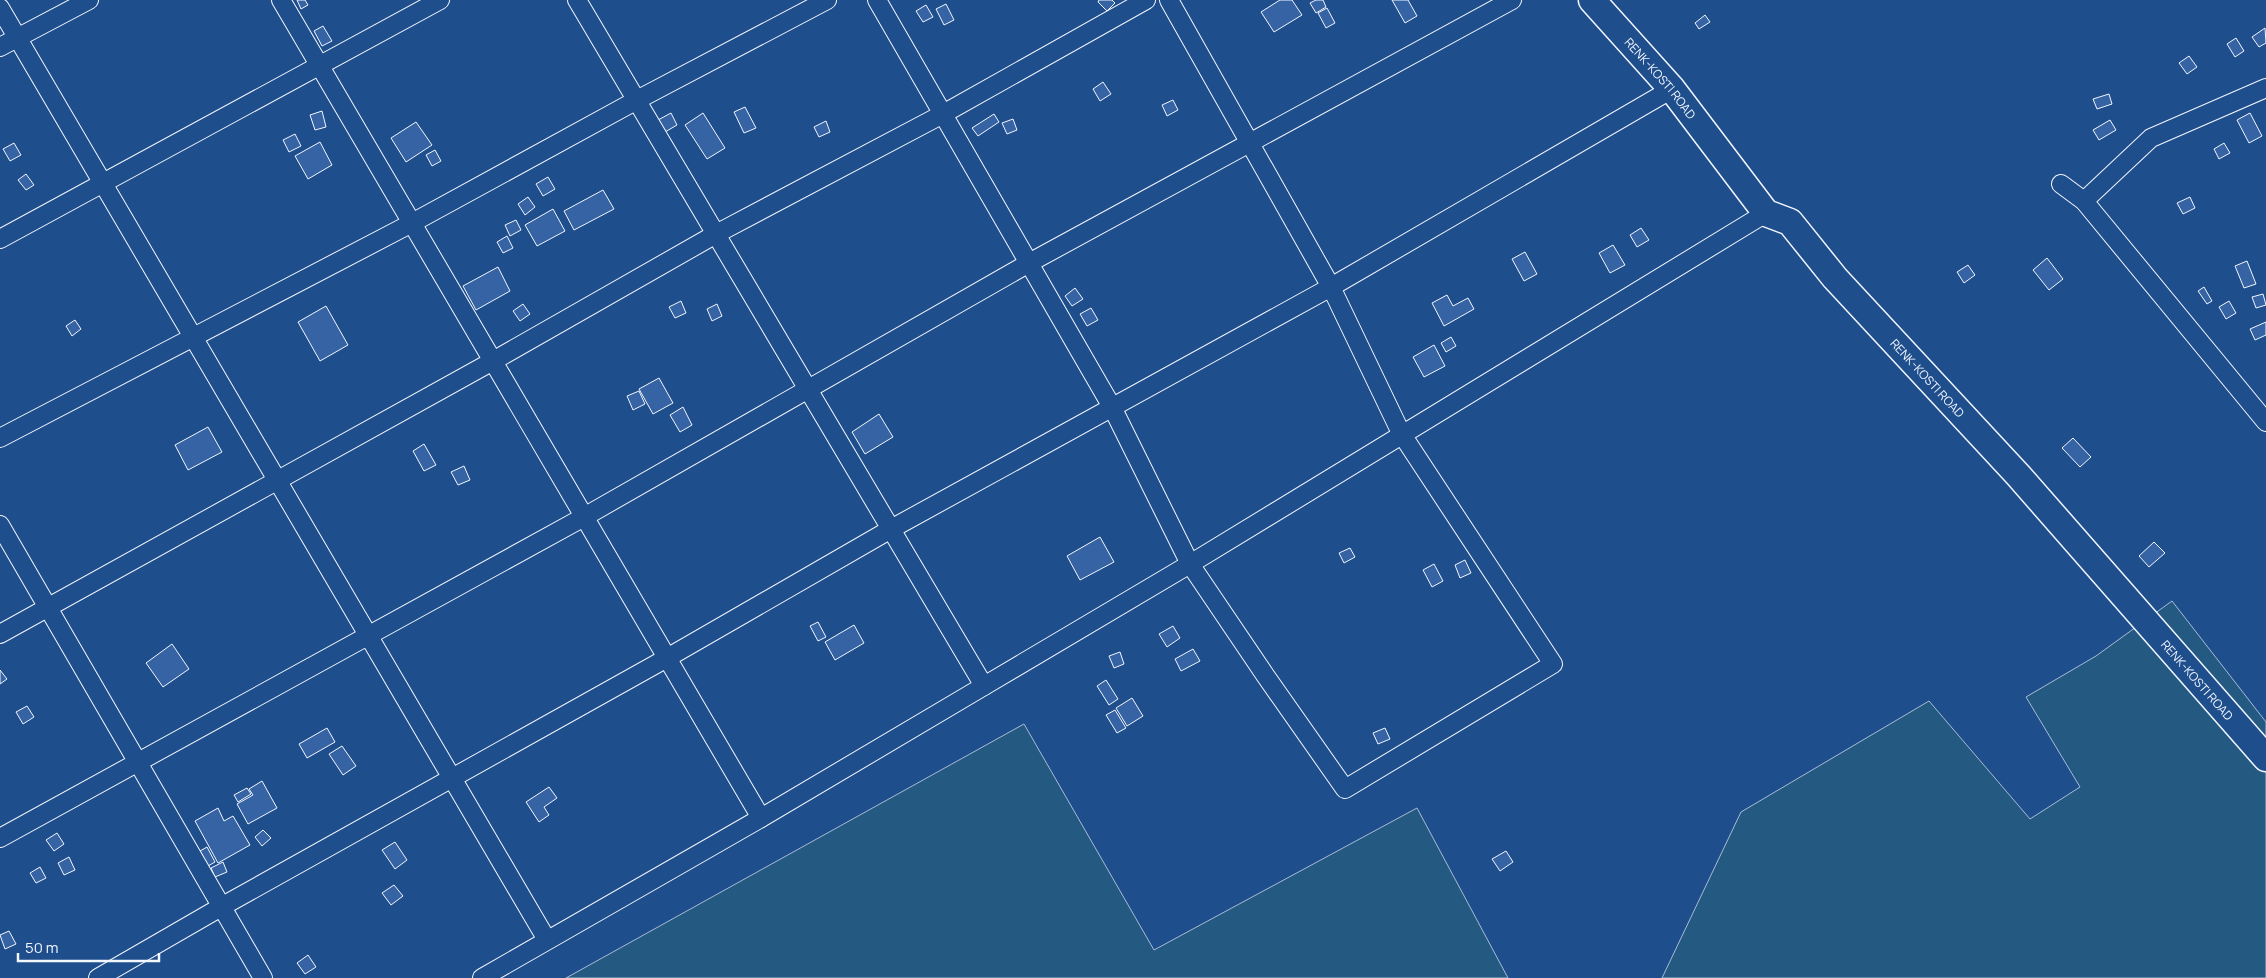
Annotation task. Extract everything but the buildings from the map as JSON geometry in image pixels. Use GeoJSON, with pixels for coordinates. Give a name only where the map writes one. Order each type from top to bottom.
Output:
{"type":"FeatureCollection","features":[{"type":"Feature","properties":{"kind":"main road","name":"RENK-KOSTI ROAD"},"geometry":{"type":"LineString","coordinates":[[1592,0],[1672,89],[1766,212],[1790,222],[1835,278],[1875,318],[2024,483],[2266,758]]}},
{"type":"Feature","properties":{"kind":"street"},"geometry":{"type":"LineString","coordinates":[[0,47],[89,0]]}},
{"type":"Feature","properties":{"kind":"street"},"geometry":{"type":"LineString","coordinates":[[281,0],[761,818]]}},
{"type":"Feature","properties":{"kind":"street"},"geometry":{"type":"LineString","coordinates":[[0,238],[103,184],[440,0]]}},
{"type":"Feature","properties":{"kind":"street"},"geometry":{"type":"LineString","coordinates":[[577,0],[984,686]]}},
{"type":"Feature","properties":{"kind":"street"},"geometry":{"type":"LineString","coordinates":[[0,438],[412,224],[636,100],[827,0]]}},
{"type":"Feature","properties":{"kind":"street"},"geometry":{"type":"LineString","coordinates":[[877,0],[1112,407],[1190,564],[1264,676],[1345,789],[1553,664],[1401,433],[1331,287],[1169,0]]}},
{"type":"Feature","properties":{"kind":"street"},"geometry":{"type":"LineString","coordinates":[[0,634],[47,606],[493,361],[716,234],[943,114],[1146,0]]}},
{"type":"Feature","properties":{"kind":"street"},"geometry":{"type":"LineString","coordinates":[[0,838],[584,517],[1029,263],[1512,0]]}},
{"type":"Feature","properties":{"kind":"street"},"geometry":{"type":"LineString","coordinates":[[0,8],[547,940]]}},
{"type":"Feature","properties":{"kind":"street"},"geometry":{"type":"LineString","coordinates":[[2084,201],[2151,138],[2266,88]]}},
{"type":"Feature","properties":{"kind":"street"},"geometry":{"type":"LineString","coordinates":[[98,978],[451,777],[667,658],[891,529],[1331,287],[1672,89]]}},
{"type":"Feature","properties":{"kind":"street"},"geometry":{"type":"LineString","coordinates":[[2061,184],[2084,201],[2266,422]]}},
{"type":"Feature","properties":{"kind":"street"},"geometry":{"type":"LineString","coordinates":[[482,978],[761,818],[1190,564],[1401,433],[1766,212]]}},
{"type":"Feature","properties":{"kind":"street"},"geometry":{"type":"LineString","coordinates":[[0,525],[262,978]]}},
{"type":"Feature","properties":{"kind":"shaded area"},"geometry":{"type":"Polygon","coordinates":[[[2172,601],[2266,722],[2266,978],[1662,978],[1741,812],[1929,701],[2030,819],[2080,787],[2026,697],[2096,656],[2172,601]]]}},
{"type":"Feature","properties":{"kind":"shaded area"},"geometry":{"type":"Polygon","coordinates":[[[1024,724],[1154,950],[1417,808],[1508,978],[566,978],[1024,724]]]}}]}
